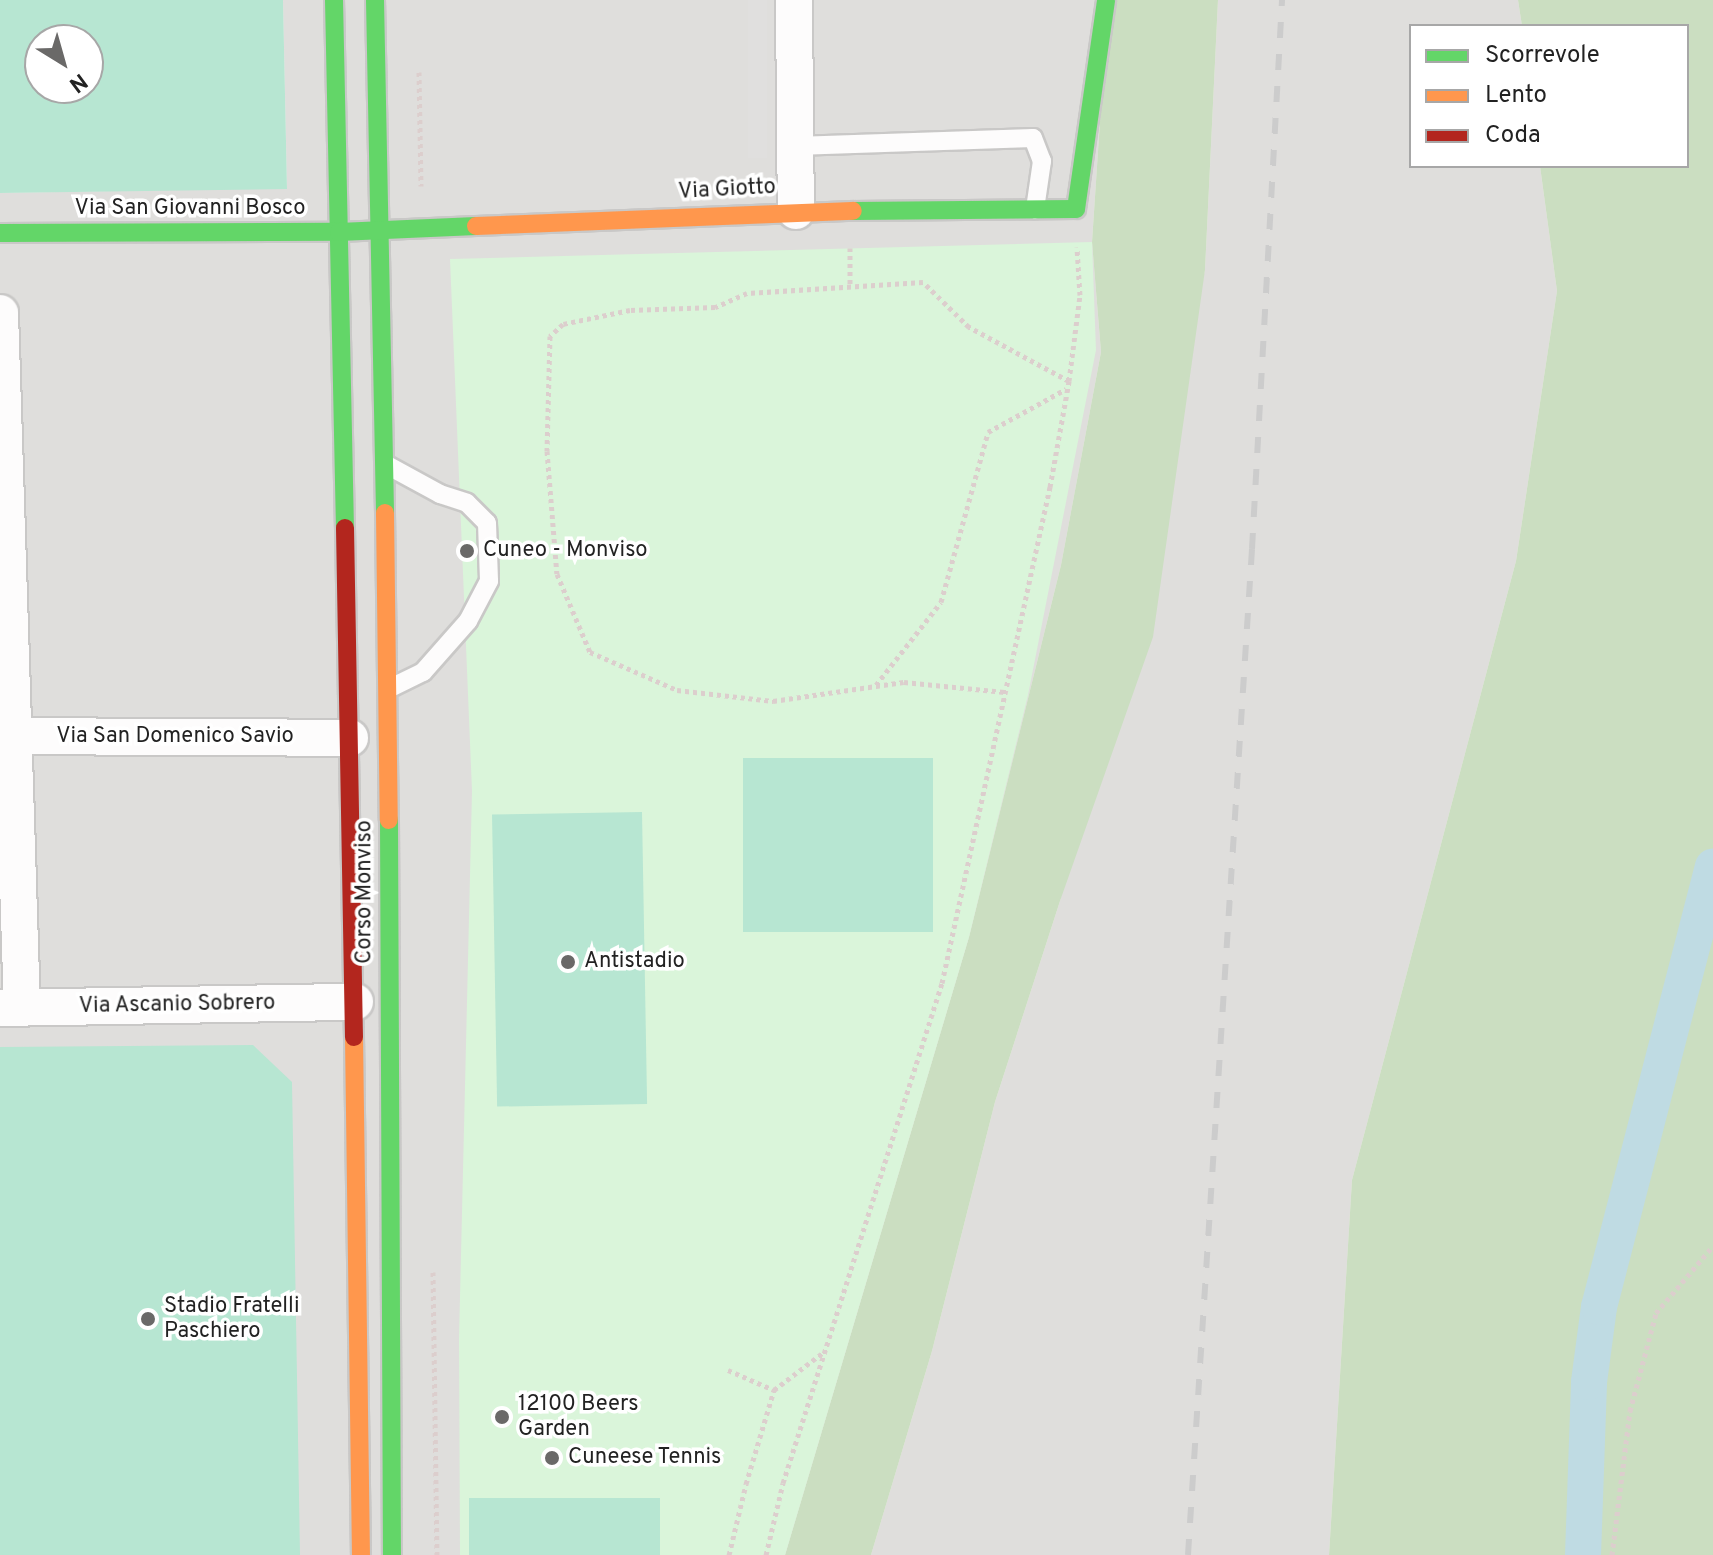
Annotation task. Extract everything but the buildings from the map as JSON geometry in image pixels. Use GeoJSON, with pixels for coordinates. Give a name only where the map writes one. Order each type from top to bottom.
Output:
{"type":"FeatureCollection","features":[{"type":"Feature","properties":{"kind":"main road","name":"Corso Monviso"},"geometry":{"type":"LineString","coordinates":[[334,0],[355,1002],[361,1555]]}},
{"type":"Feature","properties":{"kind":"main road","name":"Corso Monviso"},"geometry":{"type":"LineString","coordinates":[[375,0],[388,689],[392,1555]]}},
{"type":"Feature","properties":{"kind":"main road"},"geometry":{"type":"LineString","coordinates":[[1076,209],[1106,0]]}},
{"type":"Feature","properties":{"kind":"main road","name":"Via Giotto"},"geometry":{"type":"LineString","coordinates":[[381,230],[796,211],[1076,209]]}},
{"type":"Feature","properties":{"kind":"main road","name":"Via San Giovanni Bosco"},"geometry":{"type":"LineString","coordinates":[[0,233],[381,230]]}},
{"type":"Feature","properties":{"kind":"street"},"geometry":{"type":"LineString","coordinates":[[794,0],[796,211]]}},
{"type":"Feature","properties":{"kind":"street"},"geometry":{"type":"LineString","coordinates":[[0,313],[11,1008]]}},
{"type":"Feature","properties":{"kind":"street","name":"Via San Domenico Savio"},"geometry":{"type":"LineString","coordinates":[[6,736],[350,738]]}},
{"type":"Feature","properties":{"kind":"street","name":"Via Ascanio Sobrero"},"geometry":{"type":"LineString","coordinates":[[11,1008],[355,1002]]}},
{"type":"Feature","properties":{"kind":"lane"},"geometry":{"type":"LineString","coordinates":[[795,146],[1033,138],[1042,161],[1035,209]]}},
{"type":"Feature","properties":{"kind":"lane"},"geometry":{"type":"LineString","coordinates":[[382,462],[440,494],[467,503],[487,523],[489,581],[468,621],[423,672],[388,689]]}},
{"type":"Feature","properties":{"kind":"path"},"geometry":{"type":"LineString","coordinates":[[766,1555],[783,1483],[897,1114],[942,983],[1050,487],[1069,381],[1080,295],[1076,209]]}},
{"type":"Feature","properties":{"kind":"path"},"geometry":{"type":"LineString","coordinates":[[1005,692],[904,682],[773,701],[677,690],[590,652],[557,574],[547,451],[550,336],[563,324],[630,310],[715,307],[747,293],[923,282],[969,327],[1069,381]]}},
{"type":"Feature","properties":{"kind":"path"},"geometry":{"type":"LineString","coordinates":[[875,686],[941,602],[988,432],[1066,389]]}},
{"type":"Feature","properties":{"kind":"path"},"geometry":{"type":"LineString","coordinates":[[1612,1555],[1630,1411],[1656,1313],[1713,1246]]}},
{"type":"Feature","properties":{"kind":"path"},"geometry":{"type":"LineString","coordinates":[[729,1555],[774,1390],[826,1350]]}},
{"type":"Feature","properties":{"kind":"path"},"geometry":{"type":"LineString","coordinates":[[728,1370],[774,1390]]}},
{"type":"Feature","properties":{"kind":"shaded area"},"geometry":{"type":"Polygon","coordinates":[[[283,0],[1108,0],[1092,242],[1101,352],[1061,565],[969,937],[785,1555],[0,1555],[0,193],[287,188],[283,0]]]}},
{"type":"Feature","properties":{"kind":"shaded area"},"geometry":{"type":"Polygon","coordinates":[[[748,0],[767,0],[767,158],[748,158],[748,0]]]}},
{"type":"Feature","properties":{"kind":"shaded area"},"geometry":{"type":"Polygon","coordinates":[[[1218,0],[1518,0],[1522,24],[1409,24],[1409,168],[1540,168],[1557,291],[1516,561],[1352,1180],[1329,1555],[871,1555],[932,1351],[995,1102],[1060,901],[1205,270],[1218,0]]]}},
{"type":"Feature","properties":{"kind":"green space"},"geometry":{"type":"Polygon","coordinates":[[[0,0],[283,0],[287,189],[0,193],[0,0]]]}},
{"type":"Feature","properties":{"kind":"green space"},"geometry":{"type":"Polygon","coordinates":[[[1108,0],[1218,0],[1205,270],[1153,637],[1060,901],[995,1102],[932,1351],[871,1555],[785,1555],[969,937],[1061,565],[1101,352],[1092,242],[1108,0]]]}},
{"type":"Feature","properties":{"kind":"green space"},"geometry":{"type":"Polygon","coordinates":[[[1518,0],[1713,0],[1713,1555],[1329,1555],[1352,1180],[1516,561],[1557,291],[1540,168],[1689,168],[1689,24],[1522,24],[1518,0]]]}},
{"type":"Feature","properties":{"kind":"green space"},"geometry":{"type":"Polygon","coordinates":[[[1092,242],[1096,350],[1028,695],[969,937],[785,1555],[460,1555],[459,1339],[472,791],[450,259],[1092,242]]]}},
{"type":"Feature","properties":{"kind":"green space"},"geometry":{"type":"Polygon","coordinates":[[[743,758],[933,758],[933,932],[743,932],[743,758]]]}},
{"type":"Feature","properties":{"kind":"green space","name":"Antistadio"},"geometry":{"type":"Polygon","coordinates":[[[642,812],[647,1104],[497,1107],[492,815],[642,812]]]}},
{"type":"Feature","properties":{"kind":"green space","name":"Stadio Fratelli Paschiero"},"geometry":{"type":"Polygon","coordinates":[[[253,1045],[292,1082],[300,1555],[0,1555],[0,1047],[253,1045]]]}},
{"type":"Feature","properties":{"kind":"green space"},"geometry":{"type":"Polygon","coordinates":[[[469,1498],[660,1498],[660,1555],[469,1555],[469,1498]]]}},
{"type":"Feature","properties":{"kind":"waterway"},"geometry":{"type":"LineString","coordinates":[[1583,1555],[1589,1382],[1599,1307],[1713,866]]}},
{"type":"Feature","properties":{"kind":"railway"},"geometry":{"type":"LineString","coordinates":[[1188,1555],[1252,549],[1282,0]]}},
{"type":"Feature","properties":{"kind":"traffic: fast"},"geometry":{"type":"LineString","coordinates":[[334,0],[345,528]]}},
{"type":"Feature","properties":{"kind":"traffic: fast"},"geometry":{"type":"LineString","coordinates":[[375,0],[385,513]]}},
{"type":"Feature","properties":{"kind":"traffic: fast"},"geometry":{"type":"LineString","coordinates":[[853,211],[1076,209],[1106,0]]}},
{"type":"Feature","properties":{"kind":"traffic: fast"},"geometry":{"type":"LineString","coordinates":[[0,233],[339,232],[476,226]]}},
{"type":"Feature","properties":{"kind":"traffic: fast"},"geometry":{"type":"LineString","coordinates":[[389,820],[392,1555]]}},
{"type":"Feature","properties":{"kind":"traffic: slow"},"geometry":{"type":"LineString","coordinates":[[476,226],[853,211]]}},
{"type":"Feature","properties":{"kind":"traffic: slow"},"geometry":{"type":"LineString","coordinates":[[385,513],[389,820]]}},
{"type":"Feature","properties":{"kind":"traffic: slow"},"geometry":{"type":"LineString","coordinates":[[354,1037],[361,1555]]}},
{"type":"Feature","properties":{"kind":"traffic: jam"},"geometry":{"type":"LineString","coordinates":[[345,528],[354,1037]]}},
{"type":"Feature","properties":{"kind":"place","name":"Cuneo - Monviso"},"geometry":{"type":"Point","coordinates":[467,551]}},
{"type":"Feature","properties":{"kind":"place","name":"Antistadio"},"geometry":{"type":"Point","coordinates":[568,962]}},
{"type":"Feature","properties":{"kind":"place","name":"Stadio Fratelli Paschiero"},"geometry":{"type":"Point","coordinates":[148,1319]}},
{"type":"Feature","properties":{"kind":"place","name":"12100 Beers Garden"},"geometry":{"type":"Point","coordinates":[502,1417]}},
{"type":"Feature","properties":{"kind":"place","name":"Cuneese Tennis"},"geometry":{"type":"Point","coordinates":[552,1458]}}]}
